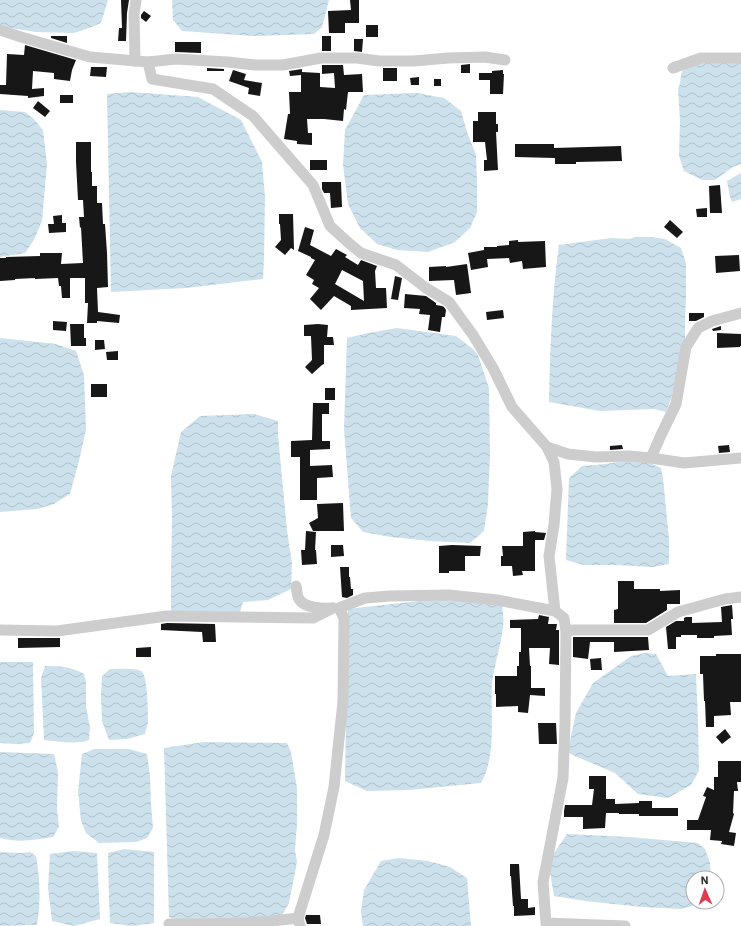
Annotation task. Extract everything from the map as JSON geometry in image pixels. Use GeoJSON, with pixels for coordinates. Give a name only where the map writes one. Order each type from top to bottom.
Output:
{"type":"FeatureCollection","features":[{"type":"Feature","properties":{"kind":"street"},"geometry":{"type":"LineString","coordinates":[[135,61],[134,14],[136,0]]}},
{"type":"Feature","properties":{"kind":"street"},"geometry":{"type":"LineString","coordinates":[[0,30],[90,57],[148,62],[176,59],[254,65],[283,65],[321,58],[414,61],[485,57],[505,60]]}},
{"type":"Feature","properties":{"kind":"street"},"geometry":{"type":"LineString","coordinates":[[673,68],[700,58],[741,58]]}},
{"type":"Feature","properties":{"kind":"street"},"geometry":{"type":"LineString","coordinates":[[148,62],[152,79],[213,88],[253,116],[313,185],[330,226],[351,246],[361,253],[396,265],[426,288],[449,302],[473,335],[493,368],[512,407],[547,446],[554,462],[557,489],[549,556],[555,611]]}},
{"type":"Feature","properties":{"kind":"street"},"geometry":{"type":"LineString","coordinates":[[651,458],[676,404],[686,347],[698,328],[712,321],[741,313]]}},
{"type":"Feature","properties":{"kind":"street"},"geometry":{"type":"LineString","coordinates":[[547,446],[568,454],[596,457],[629,456],[684,463],[741,458]]}},
{"type":"Feature","properties":{"kind":"street"},"geometry":{"type":"LineString","coordinates":[[296,586],[299,599],[307,606],[324,609],[336,608]]}},
{"type":"Feature","properties":{"kind":"street"},"geometry":{"type":"LineString","coordinates":[[0,630],[57,631],[167,616],[313,618],[365,598],[390,596],[449,595],[497,600],[555,611],[564,618],[566,631],[565,724],[563,778],[543,882],[546,923],[625,926]]}},
{"type":"Feature","properties":{"kind":"street"},"geometry":{"type":"LineString","coordinates":[[566,631],[617,629],[648,630],[678,612],[725,599],[741,597]]}},
{"type":"Feature","properties":{"kind":"street"},"geometry":{"type":"LineString","coordinates":[[169,926],[169,924],[274,921],[299,922],[324,836],[334,787],[343,701],[344,618],[336,608]]}},
{"type":"Feature","properties":{"kind":"water"},"geometry":{"type":"Polygon","coordinates":[[[0,0],[108,0],[101,23],[74,33],[36,32],[4,27],[0,25],[0,0]]]}},
{"type":"Feature","properties":{"kind":"water"},"geometry":{"type":"Polygon","coordinates":[[[172,0],[329,0],[322,27],[314,34],[253,36],[182,31],[173,20],[172,0]]]}},
{"type":"Feature","properties":{"kind":"water"},"geometry":{"type":"Polygon","coordinates":[[[741,59],[741,164],[733,167],[715,180],[702,180],[684,171],[679,156],[680,121],[678,88],[682,73],[685,68],[696,64],[741,59]]]}},
{"type":"Feature","properties":{"kind":"water"},"geometry":{"type":"Polygon","coordinates":[[[130,92],[198,97],[241,120],[262,162],[265,197],[263,279],[186,288],[111,292],[107,94],[130,92]]]}},
{"type":"Feature","properties":{"kind":"water"},"geometry":{"type":"Polygon","coordinates":[[[417,93],[444,98],[461,111],[476,155],[477,212],[470,228],[455,242],[428,252],[397,250],[377,244],[360,228],[348,204],[343,165],[345,130],[364,95],[417,93]]]}},
{"type":"Feature","properties":{"kind":"water"},"geometry":{"type":"Polygon","coordinates":[[[0,110],[25,112],[34,119],[43,130],[47,164],[42,221],[34,240],[25,253],[0,257],[0,110]]]}},
{"type":"Feature","properties":{"kind":"water"},"geometry":{"type":"Polygon","coordinates":[[[741,173],[741,199],[732,202],[727,181],[741,173]]]}},
{"type":"Feature","properties":{"kind":"water"},"geometry":{"type":"Polygon","coordinates":[[[636,237],[665,239],[681,248],[686,263],[685,340],[671,399],[666,412],[654,409],[600,411],[549,402],[552,323],[559,245],[611,238],[629,239],[636,237]]]}},
{"type":"Feature","properties":{"kind":"water"},"geometry":{"type":"Polygon","coordinates":[[[397,328],[456,336],[473,349],[478,355],[489,388],[490,454],[488,504],[484,531],[470,543],[391,537],[363,532],[351,518],[344,429],[347,338],[397,328]]]}},
{"type":"Feature","properties":{"kind":"water"},"geometry":{"type":"Polygon","coordinates":[[[0,338],[56,344],[76,351],[84,375],[86,430],[70,494],[54,504],[37,509],[0,512],[0,338]]]}},
{"type":"Feature","properties":{"kind":"water"},"geometry":{"type":"Polygon","coordinates":[[[254,414],[278,421],[287,530],[292,563],[291,589],[268,600],[243,602],[240,612],[171,613],[171,476],[181,432],[200,416],[254,414]]]}},
{"type":"Feature","properties":{"kind":"water"},"geometry":{"type":"Polygon","coordinates":[[[623,461],[645,461],[661,468],[669,539],[669,564],[653,567],[584,565],[566,560],[569,478],[582,466],[623,461]]]}},
{"type":"Feature","properties":{"kind":"water"},"geometry":{"type":"Polygon","coordinates":[[[436,599],[502,605],[503,624],[492,684],[492,735],[486,772],[481,783],[409,790],[367,791],[345,781],[348,609],[436,599]]]}},
{"type":"Feature","properties":{"kind":"water"},"geometry":{"type":"Polygon","coordinates":[[[645,653],[656,654],[668,676],[696,674],[699,771],[691,785],[668,798],[638,794],[615,773],[569,753],[569,745],[576,713],[593,683],[631,656],[645,653]]]}},
{"type":"Feature","properties":{"kind":"water"},"geometry":{"type":"Polygon","coordinates":[[[0,662],[33,662],[34,733],[30,743],[0,743],[0,662]]]}},
{"type":"Feature","properties":{"kind":"water"},"geometry":{"type":"Polygon","coordinates":[[[45,666],[60,666],[79,671],[84,674],[86,682],[86,706],[90,728],[89,740],[61,742],[44,740],[41,678],[45,666]]]}},
{"type":"Feature","properties":{"kind":"water"},"geometry":{"type":"Polygon","coordinates":[[[110,669],[135,669],[141,671],[143,674],[146,686],[148,711],[148,722],[145,734],[127,739],[109,740],[102,721],[101,695],[102,676],[110,669]]]}},
{"type":"Feature","properties":{"kind":"water"},"geometry":{"type":"Polygon","coordinates":[[[204,742],[287,743],[291,752],[297,788],[295,850],[297,862],[289,903],[280,919],[179,920],[169,917],[164,748],[204,742]]]}},
{"type":"Feature","properties":{"kind":"water"},"geometry":{"type":"Polygon","coordinates":[[[94,749],[129,749],[147,754],[150,776],[153,828],[147,838],[136,842],[99,843],[86,833],[81,821],[78,791],[82,754],[94,749]]]}},
{"type":"Feature","properties":{"kind":"water"},"geometry":{"type":"Polygon","coordinates":[[[0,752],[54,754],[58,772],[57,809],[59,827],[53,837],[20,841],[0,838],[0,752]]]}},
{"type":"Feature","properties":{"kind":"water"},"geometry":{"type":"Polygon","coordinates":[[[567,834],[629,837],[698,843],[705,849],[710,863],[710,870],[685,870],[685,908],[642,907],[554,896],[550,872],[550,859],[567,834]]]}},
{"type":"Feature","properties":{"kind":"water"},"geometry":{"type":"Polygon","coordinates":[[[124,849],[154,852],[154,923],[132,926],[110,923],[108,853],[124,849]]]}},
{"type":"Feature","properties":{"kind":"water"},"geometry":{"type":"Polygon","coordinates":[[[73,851],[97,853],[100,919],[74,926],[52,921],[48,888],[50,854],[73,851]]]}},
{"type":"Feature","properties":{"kind":"water"},"geometry":{"type":"Polygon","coordinates":[[[0,852],[30,852],[36,856],[40,890],[37,925],[0,926],[0,852]]]}},
{"type":"Feature","properties":{"kind":"water"},"geometry":{"type":"Polygon","coordinates":[[[399,858],[428,861],[450,867],[467,878],[471,926],[363,926],[361,911],[364,890],[381,861],[399,858]]]}},
{"type":"Feature","properties":{"kind":"building"},"geometry":{"type":"Polygon","coordinates":[[[121,0],[129,0],[126,41],[118,41],[119,28],[122,28],[121,0]]]}},
{"type":"Feature","properties":{"kind":"building"},"geometry":{"type":"Polygon","coordinates":[[[350,0],[359,0],[359,23],[345,23],[345,33],[329,33],[328,11],[351,10],[350,0]]]}},
{"type":"Feature","properties":{"kind":"building"},"geometry":{"type":"Polygon","coordinates":[[[144,11],[151,16],[146,22],[141,18],[144,11]]]}},
{"type":"Feature","properties":{"kind":"building"},"geometry":{"type":"Polygon","coordinates":[[[366,25],[378,25],[378,37],[366,37],[366,25]]]}},
{"type":"Feature","properties":{"kind":"building"},"geometry":{"type":"Polygon","coordinates":[[[51,36],[67,36],[67,43],[51,38],[51,36]]]}},
{"type":"Feature","properties":{"kind":"building"},"geometry":{"type":"Polygon","coordinates":[[[322,36],[331,36],[331,51],[322,51],[322,36]]]}},
{"type":"Feature","properties":{"kind":"building"},"geometry":{"type":"Polygon","coordinates":[[[354,39],[363,39],[362,52],[354,51],[354,39]]]}},
{"type":"Feature","properties":{"kind":"building"},"geometry":{"type":"Polygon","coordinates":[[[175,42],[201,42],[201,53],[175,52],[175,42]]]}},
{"type":"Feature","properties":{"kind":"building"},"geometry":{"type":"Polygon","coordinates":[[[25,45],[76,60],[70,81],[54,79],[54,73],[33,71],[32,89],[44,88],[44,96],[28,98],[28,96],[0,94],[0,85],[6,85],[7,54],[24,55],[25,45]]]}},
{"type":"Feature","properties":{"kind":"building"},"geometry":{"type":"Polygon","coordinates":[[[470,64],[470,73],[461,73],[461,65],[470,64]]]}},
{"type":"Feature","properties":{"kind":"building"},"geometry":{"type":"Polygon","coordinates":[[[322,65],[343,65],[344,75],[362,74],[363,92],[348,92],[343,121],[307,119],[308,133],[312,133],[312,145],[297,144],[297,141],[284,139],[288,114],[290,114],[289,92],[301,92],[301,75],[290,76],[289,71],[302,69],[302,72],[320,73],[320,87],[335,88],[334,73],[322,74],[322,65]]]}},
{"type":"Feature","properties":{"kind":"building"},"geometry":{"type":"Polygon","coordinates":[[[91,67],[107,67],[106,77],[90,76],[91,67]]]}},
{"type":"Feature","properties":{"kind":"building"},"geometry":{"type":"Polygon","coordinates":[[[207,68],[224,69],[224,71],[207,71],[207,68]]]}},
{"type":"Feature","properties":{"kind":"building"},"geometry":{"type":"Polygon","coordinates":[[[383,68],[397,68],[397,81],[383,81],[383,68]]]}},
{"type":"Feature","properties":{"kind":"building"},"geometry":{"type":"Polygon","coordinates":[[[233,70],[246,74],[244,80],[262,83],[260,96],[248,94],[249,88],[229,81],[233,70]]]}},
{"type":"Feature","properties":{"kind":"building"},"geometry":{"type":"Polygon","coordinates":[[[503,70],[503,94],[490,94],[490,80],[479,80],[479,73],[492,73],[492,71],[503,70]]]}},
{"type":"Feature","properties":{"kind":"building"},"geometry":{"type":"Polygon","coordinates":[[[419,77],[419,85],[411,85],[410,78],[419,77]]]}},
{"type":"Feature","properties":{"kind":"building"},"geometry":{"type":"Polygon","coordinates":[[[434,79],[441,79],[441,86],[434,86],[434,79]]]}},
{"type":"Feature","properties":{"kind":"building"},"geometry":{"type":"Polygon","coordinates":[[[60,95],[73,95],[73,103],[60,103],[60,95]]]}},
{"type":"Feature","properties":{"kind":"building"},"geometry":{"type":"Polygon","coordinates":[[[38,101],[50,111],[45,117],[33,108],[38,101]]]}},
{"type":"Feature","properties":{"kind":"building"},"geometry":{"type":"Polygon","coordinates":[[[478,112],[496,112],[496,124],[498,124],[498,132],[496,132],[498,170],[484,171],[484,160],[487,160],[485,142],[473,142],[473,121],[478,121],[478,112]]]}},
{"type":"Feature","properties":{"kind":"building"},"geometry":{"type":"Polygon","coordinates":[[[76,142],[91,142],[92,186],[97,186],[97,203],[102,203],[103,224],[105,224],[108,287],[97,288],[98,312],[120,315],[119,323],[97,321],[97,323],[87,323],[88,303],[85,303],[85,278],[70,278],[70,298],[62,298],[61,286],[59,286],[58,278],[15,279],[0,281],[0,258],[40,256],[40,253],[62,253],[61,264],[83,263],[79,217],[84,217],[83,200],[78,200],[76,142]]]}},
{"type":"Feature","properties":{"kind":"building"},"geometry":{"type":"Polygon","coordinates":[[[515,144],[554,144],[554,148],[621,146],[622,161],[555,164],[555,158],[515,157],[515,144]]]}},
{"type":"Feature","properties":{"kind":"building"},"geometry":{"type":"Polygon","coordinates":[[[310,160],[327,160],[327,170],[310,170],[310,160]]]}},
{"type":"Feature","properties":{"kind":"building"},"geometry":{"type":"Polygon","coordinates":[[[322,182],[341,182],[342,207],[331,208],[330,193],[324,193],[322,189],[322,182]]]}},
{"type":"Feature","properties":{"kind":"building"},"geometry":{"type":"Polygon","coordinates":[[[720,185],[722,213],[710,213],[709,186],[720,185]]]}},
{"type":"Feature","properties":{"kind":"building"},"geometry":{"type":"Polygon","coordinates":[[[707,208],[707,217],[697,217],[696,209],[707,208]]]}},
{"type":"Feature","properties":{"kind":"building"},"geometry":{"type":"Polygon","coordinates":[[[279,214],[293,214],[294,250],[291,248],[285,255],[275,247],[281,240],[279,214]]]}},
{"type":"Feature","properties":{"kind":"building"},"geometry":{"type":"Polygon","coordinates":[[[62,215],[62,223],[66,223],[66,232],[49,233],[48,224],[54,224],[53,216],[62,215]]]}},
{"type":"Feature","properties":{"kind":"building"},"geometry":{"type":"Polygon","coordinates":[[[670,220],[683,232],[677,238],[664,227],[670,220]]]}},
{"type":"Feature","properties":{"kind":"building"},"geometry":{"type":"Polygon","coordinates":[[[305,227],[314,230],[310,245],[331,256],[336,249],[347,255],[345,257],[358,265],[361,260],[377,266],[375,271],[376,288],[386,288],[387,308],[351,310],[351,306],[334,296],[321,310],[310,299],[319,288],[312,284],[314,280],[306,275],[315,260],[298,251],[305,227]],[[342,270],[335,284],[364,301],[363,281],[342,270]]]}},
{"type":"Feature","properties":{"kind":"building"},"geometry":{"type":"Polygon","coordinates":[[[518,240],[518,242],[545,241],[546,267],[523,269],[522,261],[510,263],[509,258],[487,259],[488,267],[471,270],[468,253],[484,250],[484,247],[509,245],[509,241],[518,240]]]}},
{"type":"Feature","properties":{"kind":"building"},"geometry":{"type":"Polygon","coordinates":[[[739,255],[740,271],[716,273],[715,256],[739,255]]]}},
{"type":"Feature","properties":{"kind":"building"},"geometry":{"type":"Polygon","coordinates":[[[467,264],[471,293],[456,295],[454,280],[429,281],[429,267],[446,267],[467,264]]]}},
{"type":"Feature","properties":{"kind":"building"},"geometry":{"type":"Polygon","coordinates":[[[395,276],[402,278],[398,300],[391,299],[395,276]]]}},
{"type":"Feature","properties":{"kind":"building"},"geometry":{"type":"Polygon","coordinates":[[[405,294],[426,296],[436,303],[436,305],[444,307],[446,310],[445,317],[442,317],[440,332],[428,330],[430,315],[419,314],[420,309],[404,308],[405,294]]]}},
{"type":"Feature","properties":{"kind":"building"},"geometry":{"type":"Polygon","coordinates":[[[503,310],[504,318],[487,320],[486,312],[503,310]]]}},
{"type":"Feature","properties":{"kind":"building"},"geometry":{"type":"Polygon","coordinates":[[[689,313],[704,313],[704,317],[696,321],[689,321],[689,313]]]}},
{"type":"Feature","properties":{"kind":"building"},"geometry":{"type":"Polygon","coordinates":[[[53,321],[67,322],[66,331],[53,330],[53,321]]]}},
{"type":"Feature","properties":{"kind":"building"},"geometry":{"type":"Polygon","coordinates":[[[70,324],[84,324],[84,338],[86,338],[86,346],[71,346],[70,324]]]}},
{"type":"Feature","properties":{"kind":"building"},"geometry":{"type":"Polygon","coordinates":[[[304,325],[328,325],[327,337],[333,337],[334,345],[324,345],[324,364],[312,374],[305,367],[312,360],[311,336],[304,336],[304,325]]]}},
{"type":"Feature","properties":{"kind":"building"},"geometry":{"type":"Polygon","coordinates":[[[721,326],[721,330],[713,331],[712,329],[721,326]]]}},
{"type":"Feature","properties":{"kind":"building"},"geometry":{"type":"Polygon","coordinates":[[[717,333],[741,334],[741,346],[717,348],[717,333]]]}},
{"type":"Feature","properties":{"kind":"building"},"geometry":{"type":"Polygon","coordinates":[[[95,340],[104,340],[105,349],[95,350],[95,340]]]}},
{"type":"Feature","properties":{"kind":"building"},"geometry":{"type":"Polygon","coordinates":[[[118,351],[118,360],[107,360],[106,352],[118,351]]]}},
{"type":"Feature","properties":{"kind":"building"},"geometry":{"type":"Polygon","coordinates":[[[91,384],[107,384],[107,397],[91,397],[91,384]]]}},
{"type":"Feature","properties":{"kind":"building"},"geometry":{"type":"Polygon","coordinates":[[[325,388],[335,388],[335,400],[325,400],[325,388]]]}},
{"type":"Feature","properties":{"kind":"building"},"geometry":{"type":"Polygon","coordinates":[[[313,403],[329,403],[329,414],[322,414],[322,441],[330,441],[330,449],[310,450],[310,466],[332,465],[333,477],[317,478],[317,500],[300,500],[300,457],[291,457],[291,441],[312,440],[313,403]]]}},
{"type":"Feature","properties":{"kind":"building"},"geometry":{"type":"Polygon","coordinates":[[[622,445],[623,449],[610,450],[610,446],[622,445]]]}},
{"type":"Feature","properties":{"kind":"building"},"geometry":{"type":"Polygon","coordinates":[[[729,445],[730,452],[719,453],[718,446],[729,445]]]}},
{"type":"Feature","properties":{"kind":"building"},"geometry":{"type":"Polygon","coordinates":[[[343,503],[344,531],[313,531],[309,523],[318,518],[317,504],[343,503]]]}},
{"type":"Feature","properties":{"kind":"building"},"geometry":{"type":"Polygon","coordinates":[[[306,531],[316,532],[315,550],[317,564],[302,565],[301,550],[305,550],[306,531]]]}},
{"type":"Feature","properties":{"kind":"building"},"geometry":{"type":"Polygon","coordinates":[[[535,531],[546,533],[544,540],[535,540],[535,571],[522,571],[523,575],[513,576],[512,566],[501,566],[501,556],[503,556],[502,546],[523,546],[523,532],[535,531]]]}},
{"type":"Feature","properties":{"kind":"building"},"geometry":{"type":"Polygon","coordinates":[[[331,545],[343,545],[344,556],[331,557],[331,545]]]}},
{"type":"Feature","properties":{"kind":"building"},"geometry":{"type":"Polygon","coordinates":[[[439,546],[481,546],[480,556],[465,556],[465,571],[449,571],[449,573],[439,573],[439,546]]]}},
{"type":"Feature","properties":{"kind":"building"},"geometry":{"type":"Polygon","coordinates":[[[340,567],[349,567],[349,577],[351,589],[353,589],[353,595],[347,598],[342,597],[340,567]]]}},
{"type":"Feature","properties":{"kind":"building"},"geometry":{"type":"Polygon","coordinates":[[[618,581],[634,581],[634,589],[660,589],[660,591],[680,590],[680,604],[667,604],[667,610],[646,623],[614,623],[614,610],[618,609],[618,581]]]}},
{"type":"Feature","properties":{"kind":"building"},"geometry":{"type":"Polygon","coordinates":[[[732,605],[732,635],[714,636],[714,638],[697,638],[697,635],[681,635],[681,637],[676,637],[676,649],[668,649],[666,627],[676,621],[684,621],[684,618],[686,617],[692,617],[692,623],[722,622],[721,607],[732,605]]]}},
{"type":"Feature","properties":{"kind":"building"},"geometry":{"type":"Polygon","coordinates":[[[539,615],[549,617],[548,624],[557,624],[556,630],[559,630],[559,665],[549,664],[550,648],[529,648],[531,688],[545,688],[545,696],[530,695],[528,713],[518,712],[518,706],[496,707],[495,676],[517,676],[517,666],[519,666],[519,652],[521,652],[521,628],[510,628],[510,620],[538,619],[539,615]]]}},
{"type":"Feature","properties":{"kind":"building"},"geometry":{"type":"Polygon","coordinates":[[[161,624],[215,624],[216,642],[203,642],[202,632],[161,630],[161,624]]]}},
{"type":"Feature","properties":{"kind":"building"},"geometry":{"type":"Polygon","coordinates":[[[573,637],[648,637],[649,650],[614,652],[614,642],[590,642],[588,659],[573,657],[573,637]]]}},
{"type":"Feature","properties":{"kind":"building"},"geometry":{"type":"Polygon","coordinates":[[[18,638],[60,638],[60,647],[18,648],[18,638]]]}},
{"type":"Feature","properties":{"kind":"building"},"geometry":{"type":"Polygon","coordinates":[[[151,647],[151,657],[136,657],[136,648],[151,647]]]}},
{"type":"Feature","properties":{"kind":"building"},"geometry":{"type":"Polygon","coordinates":[[[716,654],[741,654],[741,702],[730,702],[731,715],[714,716],[714,727],[706,727],[703,674],[700,674],[700,656],[716,656],[716,654]]]}},
{"type":"Feature","properties":{"kind":"building"},"geometry":{"type":"Polygon","coordinates":[[[601,658],[602,670],[591,670],[590,659],[601,658]]]}},
{"type":"Feature","properties":{"kind":"building"},"geometry":{"type":"Polygon","coordinates":[[[538,723],[556,723],[557,744],[539,744],[538,723]]]}},
{"type":"Feature","properties":{"kind":"building"},"geometry":{"type":"Polygon","coordinates":[[[725,729],[731,737],[722,744],[716,737],[725,729]]]}},
{"type":"Feature","properties":{"kind":"building"},"geometry":{"type":"Polygon","coordinates":[[[718,761],[741,761],[741,782],[737,782],[738,791],[734,791],[734,814],[729,832],[736,833],[734,846],[721,844],[722,841],[710,840],[711,830],[687,830],[687,820],[698,820],[706,797],[703,796],[707,787],[714,790],[714,777],[718,777],[718,761]]]}},
{"type":"Feature","properties":{"kind":"building"},"geometry":{"type":"Polygon","coordinates":[[[589,776],[606,776],[606,799],[615,799],[615,804],[652,801],[652,808],[678,808],[678,816],[639,816],[639,814],[606,813],[605,828],[583,829],[583,817],[564,817],[564,811],[565,805],[592,805],[594,789],[589,789],[589,776]]]}},
{"type":"Feature","properties":{"kind":"building"},"geometry":{"type":"Polygon","coordinates":[[[510,864],[519,864],[521,899],[528,899],[528,908],[535,907],[535,915],[514,916],[510,864]]]}},
{"type":"Feature","properties":{"kind":"building"},"geometry":{"type":"Polygon","coordinates":[[[306,915],[320,915],[321,924],[307,924],[305,918],[306,915]]]}}]}
